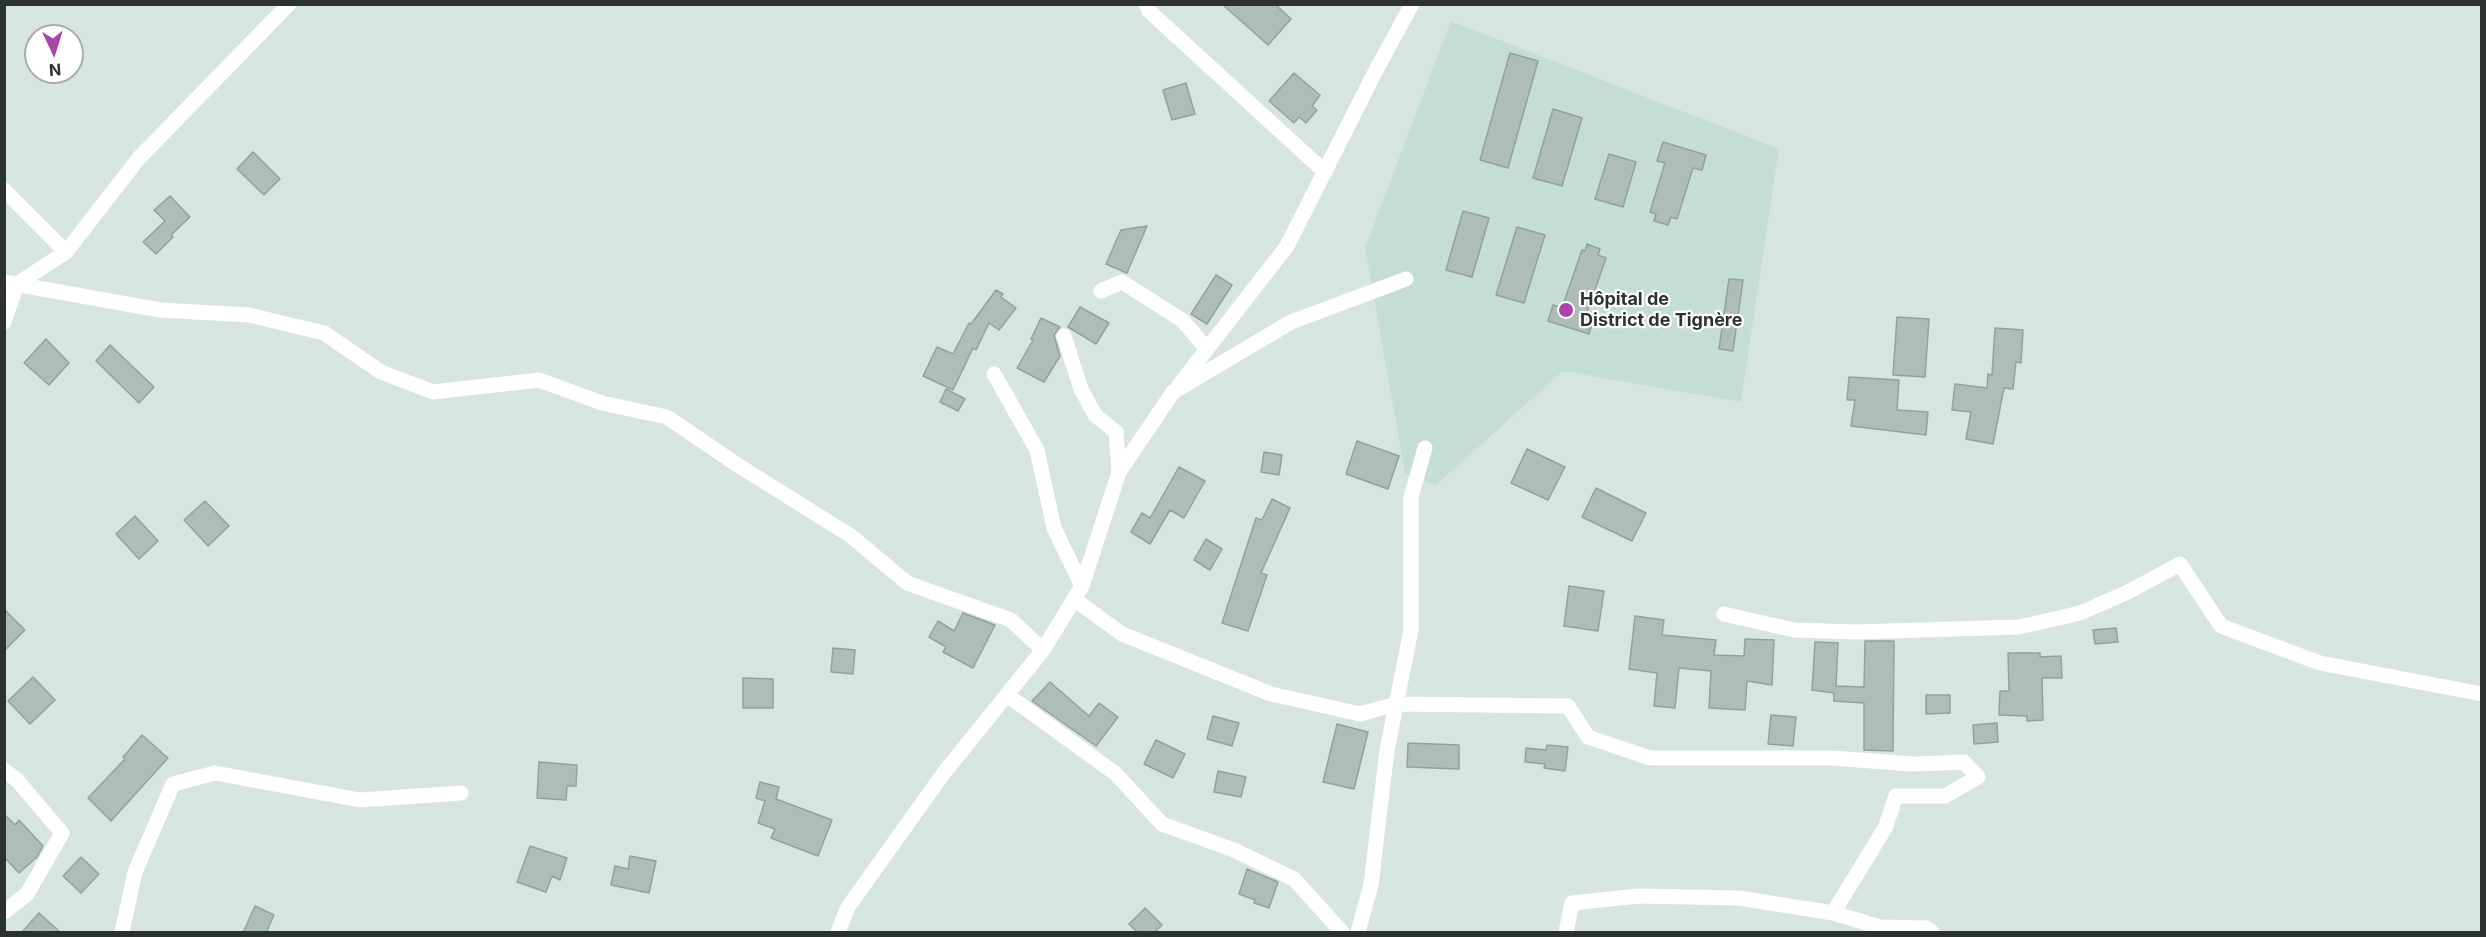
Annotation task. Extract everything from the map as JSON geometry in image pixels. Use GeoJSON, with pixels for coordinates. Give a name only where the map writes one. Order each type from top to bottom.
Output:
{"type":"FeatureCollection","features":[{"type":"Feature","properties":{"kind":"street"},"geometry":{"type":"LineString","coordinates":[[11,283],[66,252],[139,158],[289,4]]}},
{"type":"Feature","properties":{"kind":"street"},"geometry":{"type":"LineString","coordinates":[[1146,4],[1149,11],[1325,172]]}},
{"type":"Feature","properties":{"kind":"street"},"geometry":{"type":"LineString","coordinates":[[838,933],[848,907],[943,774],[1043,650],[1078,593],[1119,472],[1173,392],[1287,246],[1412,4]]}},
{"type":"Feature","properties":{"kind":"street"},"geometry":{"type":"LineString","coordinates":[[4,190],[66,252]]}},
{"type":"Feature","properties":{"kind":"street"},"geometry":{"type":"LineString","coordinates":[[1173,392],[1291,322],[1406,279]]}},
{"type":"Feature","properties":{"kind":"street"},"geometry":{"type":"LineString","coordinates":[[1101,291],[1122,282],[1182,320],[1207,349]]}},
{"type":"Feature","properties":{"kind":"street"},"geometry":{"type":"LineString","coordinates":[[4,322],[11,283]]}},
{"type":"Feature","properties":{"kind":"street"},"geometry":{"type":"LineString","coordinates":[[11,283],[160,310],[249,315],[324,333],[381,372],[434,392],[539,380],[602,403],[667,417],[736,464],[851,536],[907,583],[1011,620],[1043,650]]}},
{"type":"Feature","properties":{"kind":"street"},"geometry":{"type":"LineString","coordinates":[[1064,336],[1081,388],[1095,415],[1116,432],[1119,472]]}},
{"type":"Feature","properties":{"kind":"street"},"geometry":{"type":"LineString","coordinates":[[994,374],[1037,450],[1054,528],[1078,593],[1122,634],[1271,694],[1360,714],[1396,704],[1568,706],[1588,737],[1650,758],[1831,758],[1913,764],[1964,762],[1978,777],[1945,796],[1896,796],[1885,828],[1833,913]]}},
{"type":"Feature","properties":{"kind":"street"},"geometry":{"type":"LineString","coordinates":[[1358,933],[1371,885],[1387,750],[1411,630],[1411,497],[1425,448]]}},
{"type":"Feature","properties":{"kind":"street"},"geometry":{"type":"LineString","coordinates":[[1724,614],[1794,630],[1856,632],[2019,627],[2080,613],[2128,592],[2180,564],[2221,626],[2320,663],[2481,694]]}},
{"type":"Feature","properties":{"kind":"street"},"geometry":{"type":"LineString","coordinates":[[1007,695],[1116,774],[1162,824],[1234,850],[1294,879],[1342,933]]}},
{"type":"Feature","properties":{"kind":"street"},"geometry":{"type":"LineString","coordinates":[[4,770],[17,780],[62,833],[27,894],[4,912]]}},
{"type":"Feature","properties":{"kind":"street"},"geometry":{"type":"LineString","coordinates":[[122,933],[135,872],[173,784],[215,773],[360,800],[462,793]]}},
{"type":"Feature","properties":{"kind":"street"},"geometry":{"type":"LineString","coordinates":[[1566,933],[1572,903],[1638,896],[1739,898],[1833,913],[1880,927],[1926,928],[1932,933]]}},
{"type":"Feature","properties":{"kind":"shaded area","name":"Hôpital de District de Tignère"},"geometry":{"type":"Polygon","coordinates":[[[1451,21],[1779,149],[1741,402],[1563,371],[1436,485],[1405,473],[1365,248],[1451,21]]]}},
{"type":"Feature","properties":{"kind":"building"},"geometry":{"type":"Polygon","coordinates":[[[1222,4],[1275,4],[1291,19],[1268,45],[1222,4]]]}},
{"type":"Feature","properties":{"kind":"building"},"geometry":{"type":"Polygon","coordinates":[[[1510,53],[1538,61],[1508,168],[1480,160],[1510,53]]]}},
{"type":"Feature","properties":{"kind":"building"},"geometry":{"type":"Polygon","coordinates":[[[1294,73],[1320,95],[1312,106],[1317,110],[1306,123],[1299,117],[1294,123],[1269,101],[1294,73]]]}},
{"type":"Feature","properties":{"kind":"building"},"geometry":{"type":"Polygon","coordinates":[[[1186,83],[1195,114],[1172,120],[1163,90],[1186,83]]]}},
{"type":"Feature","properties":{"kind":"building"},"geometry":{"type":"Polygon","coordinates":[[[1553,109],[1582,118],[1562,186],[1533,178],[1553,109]]]}},
{"type":"Feature","properties":{"kind":"building"},"geometry":{"type":"Polygon","coordinates":[[[1663,142],[1706,155],[1702,170],[1693,168],[1677,219],[1671,217],[1668,225],[1654,221],[1656,214],[1650,212],[1665,163],[1657,161],[1663,142]]]}},
{"type":"Feature","properties":{"kind":"building"},"geometry":{"type":"Polygon","coordinates":[[[253,152],[280,179],[264,195],[237,169],[253,152]]]}},
{"type":"Feature","properties":{"kind":"building"},"geometry":{"type":"Polygon","coordinates":[[[1609,154],[1636,162],[1623,207],[1595,199],[1609,154]]]}},
{"type":"Feature","properties":{"kind":"building"},"geometry":{"type":"Polygon","coordinates":[[[170,196],[190,217],[171,235],[173,237],[156,254],[143,242],[165,221],[154,210],[170,196]]]}},
{"type":"Feature","properties":{"kind":"building"},"geometry":{"type":"Polygon","coordinates":[[[1463,211],[1489,218],[1472,277],[1446,270],[1463,211]]]}},
{"type":"Feature","properties":{"kind":"building"},"geometry":{"type":"Polygon","coordinates":[[[1147,226],[1127,273],[1106,264],[1121,230],[1147,226]]]}},
{"type":"Feature","properties":{"kind":"building"},"geometry":{"type":"Polygon","coordinates":[[[1517,227],[1545,235],[1524,303],[1496,295],[1517,227]]]}},
{"type":"Feature","properties":{"kind":"building"},"geometry":{"type":"Polygon","coordinates":[[[1587,244],[1600,249],[1598,255],[1606,258],[1585,318],[1593,320],[1589,334],[1548,321],[1553,305],[1562,308],[1582,250],[1585,251],[1587,244]]]}},
{"type":"Feature","properties":{"kind":"building"},"geometry":{"type":"Polygon","coordinates":[[[1216,275],[1232,285],[1207,324],[1191,314],[1216,275]]]}},
{"type":"Feature","properties":{"kind":"building"},"geometry":{"type":"Polygon","coordinates":[[[1729,279],[1743,280],[1733,351],[1719,349],[1729,279]]]}},
{"type":"Feature","properties":{"kind":"building"},"geometry":{"type":"Polygon","coordinates":[[[996,290],[1003,294],[1001,297],[1016,308],[999,330],[989,323],[976,350],[973,348],[953,390],[923,376],[937,347],[953,354],[969,323],[971,324],[996,290]]]}},
{"type":"Feature","properties":{"kind":"building"},"geometry":{"type":"Polygon","coordinates":[[[1080,307],[1109,323],[1096,344],[1068,327],[1080,307]]]}},
{"type":"Feature","properties":{"kind":"building"},"geometry":{"type":"Polygon","coordinates":[[[1897,317],[1929,319],[1925,377],[1893,375],[1897,317]]]}},
{"type":"Feature","properties":{"kind":"building"},"geometry":{"type":"Polygon","coordinates":[[[1041,318],[1060,327],[1054,335],[1060,356],[1044,382],[1017,368],[1033,340],[1031,339],[1041,318]]]}},
{"type":"Feature","properties":{"kind":"building"},"geometry":{"type":"Polygon","coordinates":[[[1995,328],[2023,330],[2021,363],[2016,362],[2013,389],[2004,388],[1993,444],[1966,439],[1971,412],[1952,410],[1955,384],[1987,388],[1988,374],[1992,375],[1995,328]]]}},
{"type":"Feature","properties":{"kind":"building"},"geometry":{"type":"Polygon","coordinates":[[[46,339],[69,363],[49,385],[24,363],[46,339]]]}},
{"type":"Feature","properties":{"kind":"building"},"geometry":{"type":"Polygon","coordinates":[[[110,345],[154,387],[139,403],[96,361],[110,345]]]}},
{"type":"Feature","properties":{"kind":"building"},"geometry":{"type":"Polygon","coordinates":[[[1849,377],[1899,380],[1897,410],[1928,412],[1926,435],[1851,426],[1855,400],[1847,400],[1849,377]]]}},
{"type":"Feature","properties":{"kind":"building"},"geometry":{"type":"Polygon","coordinates":[[[946,389],[965,399],[958,411],[940,402],[946,389]]]}},
{"type":"Feature","properties":{"kind":"building"},"geometry":{"type":"Polygon","coordinates":[[[1357,441],[1399,456],[1388,489],[1346,474],[1357,441]]]}},
{"type":"Feature","properties":{"kind":"building"},"geometry":{"type":"Polygon","coordinates":[[[1527,449],[1565,467],[1548,500],[1511,483],[1527,449]]]}},
{"type":"Feature","properties":{"kind":"building"},"geometry":{"type":"Polygon","coordinates":[[[1264,452],[1282,455],[1279,475],[1261,472],[1264,452]]]}},
{"type":"Feature","properties":{"kind":"building"},"geometry":{"type":"Polygon","coordinates":[[[1179,467],[1205,481],[1184,518],[1170,510],[1150,544],[1131,532],[1142,513],[1150,518],[1179,467]]]}},
{"type":"Feature","properties":{"kind":"building"},"geometry":{"type":"Polygon","coordinates":[[[1596,488],[1646,513],[1632,541],[1582,517],[1596,488]]]}},
{"type":"Feature","properties":{"kind":"building"},"geometry":{"type":"Polygon","coordinates":[[[1272,499],[1290,508],[1261,573],[1267,575],[1248,631],[1222,623],[1256,518],[1262,520],[1272,499]]]}},
{"type":"Feature","properties":{"kind":"building"},"geometry":{"type":"Polygon","coordinates":[[[205,501],[229,526],[208,546],[184,520],[205,501]]]}},
{"type":"Feature","properties":{"kind":"building"},"geometry":{"type":"Polygon","coordinates":[[[135,516],[158,541],[139,559],[116,534],[135,516]]]}},
{"type":"Feature","properties":{"kind":"building"},"geometry":{"type":"Polygon","coordinates":[[[1206,539],[1222,549],[1210,570],[1194,560],[1206,539]]]}},
{"type":"Feature","properties":{"kind":"building"},"geometry":{"type":"Polygon","coordinates":[[[1569,586],[1604,591],[1598,631],[1564,626],[1569,586]]]}},
{"type":"Feature","properties":{"kind":"building"},"geometry":{"type":"Polygon","coordinates":[[[4,609],[25,630],[4,651],[4,609]]]}},
{"type":"Feature","properties":{"kind":"building"},"geometry":{"type":"Polygon","coordinates":[[[963,613],[995,625],[973,668],[943,652],[946,647],[929,637],[938,621],[954,631],[963,613]]]}},
{"type":"Feature","properties":{"kind":"building"},"geometry":{"type":"Polygon","coordinates":[[[1635,616],[1664,620],[1662,635],[1716,640],[1714,655],[1744,656],[1745,639],[1774,640],[1772,685],[1747,681],[1745,710],[1709,708],[1711,671],[1679,668],[1675,708],[1654,706],[1657,673],[1629,669],[1635,616]]]}},
{"type":"Feature","properties":{"kind":"building"},"geometry":{"type":"Polygon","coordinates":[[[2116,628],[2118,642],[2095,644],[2093,630],[2116,628]]]}},
{"type":"Feature","properties":{"kind":"building"},"geometry":{"type":"Polygon","coordinates":[[[1865,641],[1894,641],[1893,751],[1864,750],[1864,703],[1834,701],[1834,693],[1812,690],[1815,642],[1838,643],[1836,686],[1864,687],[1865,641]]]}},
{"type":"Feature","properties":{"kind":"building"},"geometry":{"type":"Polygon","coordinates":[[[833,648],[855,650],[853,674],[831,672],[833,648]]]}},
{"type":"Feature","properties":{"kind":"building"},"geometry":{"type":"Polygon","coordinates":[[[2008,653],[2040,653],[2040,657],[2061,656],[2062,678],[2042,678],[2043,720],[2027,721],[2027,716],[1999,715],[2000,691],[2009,691],[2008,653]]]}},
{"type":"Feature","properties":{"kind":"building"},"geometry":{"type":"Polygon","coordinates":[[[33,677],[55,700],[30,724],[8,701],[33,677]]]}},
{"type":"Feature","properties":{"kind":"building"},"geometry":{"type":"Polygon","coordinates":[[[743,678],[773,679],[773,708],[743,708],[743,678]]]}},
{"type":"Feature","properties":{"kind":"building"},"geometry":{"type":"Polygon","coordinates":[[[1050,682],[1089,716],[1099,703],[1118,717],[1096,746],[1032,701],[1050,682]]]}},
{"type":"Feature","properties":{"kind":"building"},"geometry":{"type":"Polygon","coordinates":[[[1926,695],[1950,695],[1950,713],[1926,714],[1926,695]]]}},
{"type":"Feature","properties":{"kind":"building"},"geometry":{"type":"Polygon","coordinates":[[[1771,715],[1796,717],[1793,746],[1768,744],[1771,715]]]}},
{"type":"Feature","properties":{"kind":"building"},"geometry":{"type":"Polygon","coordinates":[[[1213,716],[1239,723],[1232,746],[1207,739],[1213,716]]]}},
{"type":"Feature","properties":{"kind":"building"},"geometry":{"type":"Polygon","coordinates":[[[1997,723],[1998,742],[1974,744],[1973,725],[1997,723]]]}},
{"type":"Feature","properties":{"kind":"building"},"geometry":{"type":"Polygon","coordinates":[[[1337,724],[1368,732],[1354,789],[1323,782],[1337,724]]]}},
{"type":"Feature","properties":{"kind":"building"},"geometry":{"type":"Polygon","coordinates":[[[142,735],[168,758],[111,821],[88,798],[125,759],[123,757],[142,735]]]}},
{"type":"Feature","properties":{"kind":"building"},"geometry":{"type":"Polygon","coordinates":[[[1156,740],[1185,754],[1173,778],[1144,764],[1156,740]]]}},
{"type":"Feature","properties":{"kind":"building"},"geometry":{"type":"Polygon","coordinates":[[[1408,743],[1459,745],[1459,769],[1407,767],[1408,743]]]}},
{"type":"Feature","properties":{"kind":"building"},"geometry":{"type":"Polygon","coordinates":[[[1547,745],[1568,747],[1565,771],[1544,768],[1545,764],[1525,762],[1526,748],[1546,750],[1547,745]]]}},
{"type":"Feature","properties":{"kind":"building"},"geometry":{"type":"Polygon","coordinates":[[[539,762],[577,765],[576,786],[567,786],[566,800],[537,798],[539,762]]]}},
{"type":"Feature","properties":{"kind":"building"},"geometry":{"type":"Polygon","coordinates":[[[1218,771],[1246,777],[1241,797],[1214,792],[1218,771]]]}},
{"type":"Feature","properties":{"kind":"building"},"geometry":{"type":"Polygon","coordinates":[[[760,782],[779,787],[776,799],[832,820],[818,856],[771,838],[775,829],[758,823],[765,801],[756,798],[760,782]]]}},
{"type":"Feature","properties":{"kind":"building"},"geometry":{"type":"Polygon","coordinates":[[[4,814],[15,825],[19,820],[43,846],[37,857],[19,873],[4,857],[4,814]]]}},
{"type":"Feature","properties":{"kind":"building"},"geometry":{"type":"Polygon","coordinates":[[[530,846],[567,858],[560,880],[552,876],[546,892],[517,882],[530,846]]]}},
{"type":"Feature","properties":{"kind":"building"},"geometry":{"type":"Polygon","coordinates":[[[630,856],[656,861],[649,893],[611,885],[615,866],[628,869],[630,856]]]}},
{"type":"Feature","properties":{"kind":"building"},"geometry":{"type":"Polygon","coordinates":[[[81,857],[99,874],[81,893],[63,876],[81,857]]]}},
{"type":"Feature","properties":{"kind":"building"},"geometry":{"type":"Polygon","coordinates":[[[1247,869],[1278,882],[1269,908],[1254,903],[1255,900],[1239,894],[1247,869]]]}},
{"type":"Feature","properties":{"kind":"building"},"geometry":{"type":"Polygon","coordinates":[[[255,906],[274,915],[266,933],[243,933],[255,906]]]}},
{"type":"Feature","properties":{"kind":"building"},"geometry":{"type":"Polygon","coordinates":[[[1145,908],[1162,925],[1154,933],[1138,933],[1129,924],[1145,908]]]}},
{"type":"Feature","properties":{"kind":"building"},"geometry":{"type":"Polygon","coordinates":[[[39,913],[61,933],[21,933],[39,913]]]}},
{"type":"Feature","properties":{"kind":"place","name":"Hôpital de District de Tignère"},"geometry":{"type":"Point","coordinates":[1566,310]}}]}
